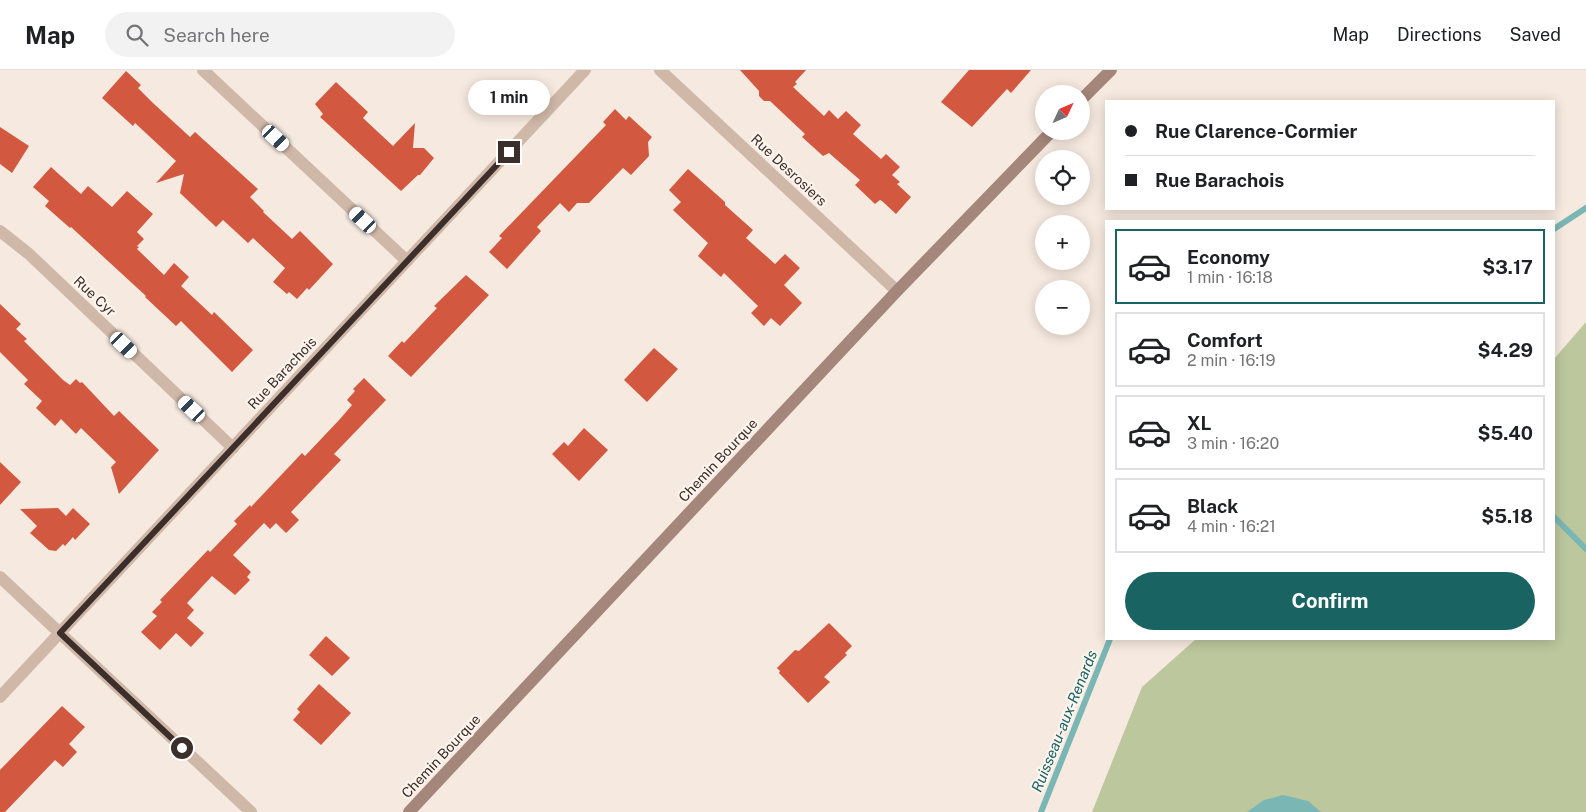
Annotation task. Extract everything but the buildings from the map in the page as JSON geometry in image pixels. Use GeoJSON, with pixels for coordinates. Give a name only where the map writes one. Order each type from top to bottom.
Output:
{"type":"FeatureCollection","features":[{"type":"Feature","properties":{"kind":"street"},"geometry":{"type":"LineString","coordinates":[[203,70],[407,261]]}},
{"type":"Feature","properties":{"kind":"street","name":"Rue Barachois"},"geometry":{"type":"LineString","coordinates":[[0,697],[585,70]]}},
{"type":"Feature","properties":{"kind":"street","name":"Rue Desrosiers"},"geometry":{"type":"LineString","coordinates":[[660,70],[897,291]]}},
{"type":"Feature","properties":{"kind":"street"},"geometry":{"type":"LineString","coordinates":[[1090,91],[1111,70]]}},
{"type":"Feature","properties":{"kind":"street","name":"Chemin Bourque"},"geometry":{"type":"LineString","coordinates":[[409,812],[897,291],[1043,140]]}},
{"type":"Feature","properties":{"kind":"street","name":"Rue Cyr"},"geometry":{"type":"LineString","coordinates":[[0,231],[29,254],[233,448]]}},
{"type":"Feature","properties":{"kind":"street"},"geometry":{"type":"LineString","coordinates":[[0,577],[250,812]]}},
{"type":"Feature","properties":{"kind":"green space"},"geometry":{"type":"Polygon","coordinates":[[[1586,322],[1586,812],[1092,812],[1142,687],[1195,640],[1555,640],[1555,358],[1586,322]]]}},
{"type":"Feature","properties":{"kind":"water"},"geometry":{"type":"Polygon","coordinates":[[[1283,795],[1308,801],[1321,812],[1247,812],[1264,800],[1283,795]]]}},
{"type":"Feature","properties":{"kind":"waterway"},"geometry":{"type":"LineString","coordinates":[[1555,228],[1586,208]]}},
{"type":"Feature","properties":{"kind":"waterway","name":"Ruisseau-aux-Renards"},"geometry":{"type":"LineString","coordinates":[[1555,518],[1586,549]]}},
{"type":"Feature","properties":{"kind":"waterway","name":"Ruisseau-aux-Renards"},"geometry":{"type":"LineString","coordinates":[[1041,812],[1110,640]]}},
{"type":"Feature","properties":{"kind":"route"},"geometry":{"type":"LineString","coordinates":[[182,748],[60,633],[509,152]]}}]}
